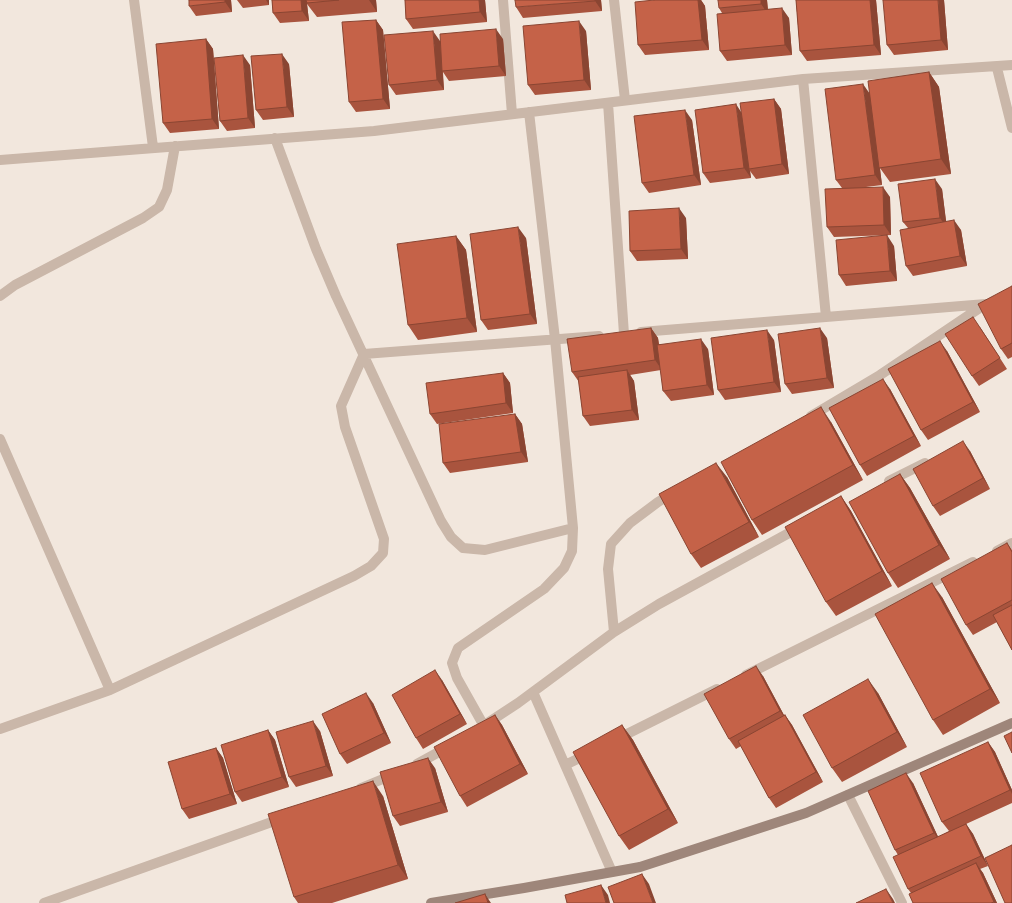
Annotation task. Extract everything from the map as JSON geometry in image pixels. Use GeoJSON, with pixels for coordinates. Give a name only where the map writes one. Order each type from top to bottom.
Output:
{"type":"FeatureCollection","features":[{"type":"Feature","properties":{"kind":"street"},"geometry":{"type":"LineString","coordinates":[[134,0],[153,147]]}},
{"type":"Feature","properties":{"kind":"street"},"geometry":{"type":"LineString","coordinates":[[503,0],[512,114]]}},
{"type":"Feature","properties":{"kind":"street"},"geometry":{"type":"LineString","coordinates":[[614,0],[625,100]]}},
{"type":"Feature","properties":{"kind":"street"},"geometry":{"type":"LineString","coordinates":[[0,160],[374,131],[803,79],[997,68],[1012,65]]}},
{"type":"Feature","properties":{"kind":"street"},"geometry":{"type":"LineString","coordinates":[[997,68],[1012,128]]}},
{"type":"Feature","properties":{"kind":"street"},"geometry":{"type":"LineString","coordinates":[[803,79],[826,317]]}},
{"type":"Feature","properties":{"kind":"street"},"geometry":{"type":"LineString","coordinates":[[608,103],[616,334]]}},
{"type":"Feature","properties":{"kind":"street"},"geometry":{"type":"LineString","coordinates":[[529,112],[555,339],[573,528],[572,551],[564,568],[544,589],[458,648],[452,663],[457,678],[480,728],[533,692],[614,632],[659,604],[812,521]]}},
{"type":"Feature","properties":{"kind":"street"},"geometry":{"type":"LineString","coordinates":[[275,138],[316,249],[441,521],[450,537],[463,548],[491,549],[573,528]]}},
{"type":"Feature","properties":{"kind":"street"},"geometry":{"type":"LineString","coordinates":[[0,296],[15,285],[143,218],[159,206],[167,190],[175,146]]}},
{"type":"Feature","properties":{"kind":"street"},"geometry":{"type":"LineString","coordinates":[[364,354],[826,317],[989,302],[880,375],[799,423]]}},
{"type":"Feature","properties":{"kind":"street"},"geometry":{"type":"LineString","coordinates":[[0,729],[110,690],[354,576],[371,566],[384,553],[384,539],[345,427],[341,406],[364,354]]}},
{"type":"Feature","properties":{"kind":"street"},"geometry":{"type":"LineString","coordinates":[[0,439],[110,690]]}},
{"type":"Feature","properties":{"kind":"street"},"geometry":{"type":"LineString","coordinates":[[882,485],[937,457]]}},
{"type":"Feature","properties":{"kind":"street"},"geometry":{"type":"LineString","coordinates":[[614,632],[608,569],[611,544],[630,523],[658,502],[685,487]]}},
{"type":"Feature","properties":{"kind":"street"},"geometry":{"type":"LineString","coordinates":[[565,765],[1012,543]]}},
{"type":"Feature","properties":{"kind":"street"},"geometry":{"type":"LineString","coordinates":[[533,692],[612,872]]}},
{"type":"Feature","properties":{"kind":"street"},"geometry":{"type":"LineString","coordinates":[[431,903],[640,867],[806,813],[1012,723]]}},
{"type":"Feature","properties":{"kind":"street"},"geometry":{"type":"LineString","coordinates":[[353,791],[406,769],[457,742]]}},
{"type":"Feature","properties":{"kind":"street"},"geometry":{"type":"LineString","coordinates":[[848,795],[902,903]]}},
{"type":"Feature","properties":{"kind":"street"},"geometry":{"type":"LineString","coordinates":[[44,903],[296,813]]}},
{"type":"Feature","properties":{"kind":"building"},"geometry":{"type":"Polygon","coordinates":[[[189,0],[225,0],[225,2],[189,6],[189,0]]]}},
{"type":"Feature","properties":{"kind":"building"},"geometry":{"type":"Polygon","coordinates":[[[272,0],[301,0],[302,11],[273,13],[272,0]]]}},
{"type":"Feature","properties":{"kind":"building"},"geometry":{"type":"Polygon","coordinates":[[[306,0],[339,0],[307,3],[306,0]]]}},
{"type":"Feature","properties":{"kind":"building"},"geometry":{"type":"Polygon","coordinates":[[[405,0],[479,0],[480,12],[406,19],[405,0]]]}},
{"type":"Feature","properties":{"kind":"building"},"geometry":{"type":"Polygon","coordinates":[[[515,0],[595,0],[595,1],[516,7],[515,0]]]}},
{"type":"Feature","properties":{"kind":"building"},"geometry":{"type":"Polygon","coordinates":[[[654,0],[698,0],[702,40],[638,45],[635,2],[654,0]]]}},
{"type":"Feature","properties":{"kind":"building"},"geometry":{"type":"Polygon","coordinates":[[[718,0],[761,0],[761,4],[719,8],[718,0]]]}},
{"type":"Feature","properties":{"kind":"building"},"geometry":{"type":"Polygon","coordinates":[[[796,0],[870,0],[874,45],[800,51],[796,0]]]}},
{"type":"Feature","properties":{"kind":"building"},"geometry":{"type":"Polygon","coordinates":[[[883,0],[938,0],[941,40],[887,45],[883,0]]]}},
{"type":"Feature","properties":{"kind":"building"},"geometry":{"type":"Polygon","coordinates":[[[782,8],[785,45],[720,51],[717,14],[782,8]]]}},
{"type":"Feature","properties":{"kind":"building"},"geometry":{"type":"Polygon","coordinates":[[[376,20],[383,99],[349,102],[342,22],[376,20]]]}},
{"type":"Feature","properties":{"kind":"building"},"geometry":{"type":"Polygon","coordinates":[[[579,21],[584,80],[528,85],[523,26],[579,21]]]}},
{"type":"Feature","properties":{"kind":"building"},"geometry":{"type":"Polygon","coordinates":[[[496,29],[499,66],[442,71],[440,34],[496,29]]]}},
{"type":"Feature","properties":{"kind":"building"},"geometry":{"type":"Polygon","coordinates":[[[433,31],[437,80],[389,85],[384,35],[433,31]]]}},
{"type":"Feature","properties":{"kind":"building"},"geometry":{"type":"Polygon","coordinates":[[[206,39],[212,119],[163,123],[156,44],[206,39]]]}},
{"type":"Feature","properties":{"kind":"building"},"geometry":{"type":"Polygon","coordinates":[[[282,54],[287,107],[256,110],[251,56],[282,54]]]}},
{"type":"Feature","properties":{"kind":"building"},"geometry":{"type":"Polygon","coordinates":[[[243,55],[248,118],[220,121],[214,58],[243,55]]]}},
{"type":"Feature","properties":{"kind":"building"},"geometry":{"type":"Polygon","coordinates":[[[929,72],[941,159],[879,168],[868,81],[929,72]]]}},
{"type":"Feature","properties":{"kind":"building"},"geometry":{"type":"Polygon","coordinates":[[[863,84],[875,175],[836,180],[825,89],[863,84]]]}},
{"type":"Feature","properties":{"kind":"building"},"geometry":{"type":"Polygon","coordinates":[[[774,99],[782,164],[749,169],[740,103],[774,99]]]}},
{"type":"Feature","properties":{"kind":"building"},"geometry":{"type":"Polygon","coordinates":[[[736,104],[744,168],[703,173],[695,110],[736,104]]]}},
{"type":"Feature","properties":{"kind":"building"},"geometry":{"type":"Polygon","coordinates":[[[685,110],[694,175],[642,183],[634,116],[685,110]]]}},
{"type":"Feature","properties":{"kind":"building"},"geometry":{"type":"Polygon","coordinates":[[[935,179],[940,218],[903,222],[898,184],[935,179]]]}},
{"type":"Feature","properties":{"kind":"building"},"geometry":{"type":"Polygon","coordinates":[[[883,187],[884,225],[827,227],[825,189],[883,187]]]}},
{"type":"Feature","properties":{"kind":"building"},"geometry":{"type":"Polygon","coordinates":[[[679,208],[681,249],[630,251],[629,211],[679,208]]]}},
{"type":"Feature","properties":{"kind":"building"},"geometry":{"type":"Polygon","coordinates":[[[954,220],[960,256],[906,266],[900,230],[954,220]]]}},
{"type":"Feature","properties":{"kind":"building"},"geometry":{"type":"Polygon","coordinates":[[[518,227],[530,314],[481,320],[470,234],[518,227]]]}},
{"type":"Feature","properties":{"kind":"building"},"geometry":{"type":"Polygon","coordinates":[[[887,235],[890,271],[839,275],[836,240],[887,235]]]}},
{"type":"Feature","properties":{"kind":"building"},"geometry":{"type":"Polygon","coordinates":[[[456,236],[467,318],[408,325],[397,244],[456,236]]]}},
{"type":"Feature","properties":{"kind":"building"},"geometry":{"type":"Polygon","coordinates":[[[1012,286],[1012,343],[1001,349],[978,304],[1012,286]]]}},
{"type":"Feature","properties":{"kind":"building"},"geometry":{"type":"Polygon","coordinates":[[[973,317],[1000,358],[972,376],[945,334],[973,317]]]}},
{"type":"Feature","properties":{"kind":"building"},"geometry":{"type":"Polygon","coordinates":[[[651,328],[655,360],[572,372],[567,339],[651,328]]]}},
{"type":"Feature","properties":{"kind":"building"},"geometry":{"type":"Polygon","coordinates":[[[820,328],[827,378],[785,384],[778,334],[820,328]]]}},
{"type":"Feature","properties":{"kind":"building"},"geometry":{"type":"Polygon","coordinates":[[[767,330],[774,382],[718,390],[711,338],[767,330]]]}},
{"type":"Feature","properties":{"kind":"building"},"geometry":{"type":"Polygon","coordinates":[[[701,339],[707,385],[663,391],[657,345],[701,339]]]}},
{"type":"Feature","properties":{"kind":"building"},"geometry":{"type":"Polygon","coordinates":[[[940,341],[973,402],[921,430],[888,369],[940,341]]]}},
{"type":"Feature","properties":{"kind":"building"},"geometry":{"type":"Polygon","coordinates":[[[627,370],[632,410],[583,416],[578,377],[627,370]]]}},
{"type":"Feature","properties":{"kind":"building"},"geometry":{"type":"Polygon","coordinates":[[[503,373],[506,403],[430,414],[426,383],[503,373]]]}},
{"type":"Feature","properties":{"kind":"building"},"geometry":{"type":"Polygon","coordinates":[[[883,379],[914,436],[860,465],[829,408],[883,379]]]}},
{"type":"Feature","properties":{"kind":"building"},"geometry":{"type":"Polygon","coordinates":[[[821,407],[853,465],[752,520],[721,462],[821,407]]]}},
{"type":"Feature","properties":{"kind":"building"},"geometry":{"type":"Polygon","coordinates":[[[515,414],[521,452],[443,463],[439,424],[515,414]]]}},
{"type":"Feature","properties":{"kind":"building"},"geometry":{"type":"Polygon","coordinates":[[[963,441],[983,478],[933,506],[913,469],[963,441]]]}},
{"type":"Feature","properties":{"kind":"building"},"geometry":{"type":"Polygon","coordinates":[[[716,463],[749,522],[691,554],[659,494],[716,463]]]}},
{"type":"Feature","properties":{"kind":"building"},"geometry":{"type":"Polygon","coordinates":[[[900,474],[939,545],[888,573],[849,502],[900,474]]]}},
{"type":"Feature","properties":{"kind":"building"},"geometry":{"type":"Polygon","coordinates":[[[841,496],[882,571],[826,602],[785,527],[841,496]]]}},
{"type":"Feature","properties":{"kind":"building"},"geometry":{"type":"Polygon","coordinates":[[[1007,543],[1012,552],[1012,600],[966,625],[941,579],[1007,543]]]}},
{"type":"Feature","properties":{"kind":"building"},"geometry":{"type":"Polygon","coordinates":[[[932,583],[990,689],[933,720],[875,614],[932,583]]]}},
{"type":"Feature","properties":{"kind":"building"},"geometry":{"type":"Polygon","coordinates":[[[1012,605],[1012,650],[993,615],[1012,605]]]}},
{"type":"Feature","properties":{"kind":"building"},"geometry":{"type":"Polygon","coordinates":[[[756,666],[780,711],[729,739],[704,694],[756,666]]]}},
{"type":"Feature","properties":{"kind":"building"},"geometry":{"type":"Polygon","coordinates":[[[435,670],[460,714],[416,738],[392,695],[435,670]]]}},
{"type":"Feature","properties":{"kind":"building"},"geometry":{"type":"Polygon","coordinates":[[[868,679],[897,732],[832,768],[803,715],[868,679]]]}},
{"type":"Feature","properties":{"kind":"building"},"geometry":{"type":"Polygon","coordinates":[[[366,693],[384,733],[340,754],[322,714],[366,693]]]}},
{"type":"Feature","properties":{"kind":"building"},"geometry":{"type":"Polygon","coordinates":[[[495,715],[520,764],[460,796],[434,747],[495,715]]]}},
{"type":"Feature","properties":{"kind":"building"},"geometry":{"type":"Polygon","coordinates":[[[785,715],[816,772],[769,798],[738,741],[785,715]]]}},
{"type":"Feature","properties":{"kind":"building"},"geometry":{"type":"Polygon","coordinates":[[[313,721],[326,766],[289,777],[276,732],[313,721]]]}},
{"type":"Feature","properties":{"kind":"building"},"geometry":{"type":"Polygon","coordinates":[[[622,725],[668,809],[619,836],[573,752],[622,725]]]}},
{"type":"Feature","properties":{"kind":"building"},"geometry":{"type":"Polygon","coordinates":[[[268,730],[282,777],[235,792],[221,745],[268,730]]]}},
{"type":"Feature","properties":{"kind":"building"},"geometry":{"type":"Polygon","coordinates":[[[1012,732],[1012,753],[1004,736],[1012,732]]]}},
{"type":"Feature","properties":{"kind":"building"},"geometry":{"type":"Polygon","coordinates":[[[988,742],[1010,790],[942,822],[920,773],[988,742]]]}},
{"type":"Feature","properties":{"kind":"building"},"geometry":{"type":"Polygon","coordinates":[[[216,748],[230,794],[182,809],[168,762],[216,748]]]}},
{"type":"Feature","properties":{"kind":"building"},"geometry":{"type":"Polygon","coordinates":[[[428,758],[441,802],[393,816],[380,772],[428,758]]]}},
{"type":"Feature","properties":{"kind":"building"},"geometry":{"type":"Polygon","coordinates":[[[906,773],[934,833],[895,850],[868,791],[906,773]]]}},
{"type":"Feature","properties":{"kind":"building"},"geometry":{"type":"Polygon","coordinates":[[[373,781],[398,865],[294,897],[268,814],[373,781]]]}},
{"type":"Feature","properties":{"kind":"building"},"geometry":{"type":"Polygon","coordinates":[[[966,824],[981,856],[908,889],[893,857],[966,824]]]}},
{"type":"Feature","properties":{"kind":"building"},"geometry":{"type":"Polygon","coordinates":[[[1012,845],[1012,903],[1005,903],[985,858],[1012,845]]]}},
{"type":"Feature","properties":{"kind":"building"},"geometry":{"type":"Polygon","coordinates":[[[976,863],[994,902],[913,903],[909,894],[976,863]]]}},
{"type":"Feature","properties":{"kind":"building"},"geometry":{"type":"Polygon","coordinates":[[[642,874],[653,903],[614,903],[608,887],[642,874]]]}},
{"type":"Feature","properties":{"kind":"building"},"geometry":{"type":"Polygon","coordinates":[[[601,885],[606,903],[567,903],[565,895],[601,885]]]}},
{"type":"Feature","properties":{"kind":"building"},"geometry":{"type":"Polygon","coordinates":[[[886,889],[893,903],[856,903],[886,889]]]}},
{"type":"Feature","properties":{"kind":"building"},"geometry":{"type":"Polygon","coordinates":[[[485,894],[488,903],[455,903],[485,894]]]}}]}
